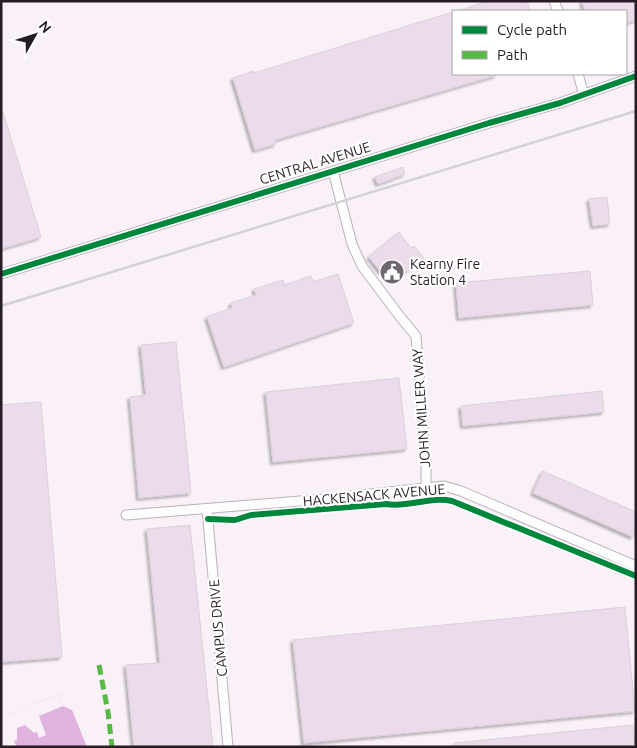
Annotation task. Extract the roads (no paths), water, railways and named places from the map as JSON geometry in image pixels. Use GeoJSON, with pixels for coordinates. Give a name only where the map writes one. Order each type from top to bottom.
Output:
{"type":"FeatureCollection","features":[{"type":"Feature","properties":{"kind":"street"},"geometry":{"type":"LineString","coordinates":[[578,75],[584,94]]}},
{"type":"Feature","properties":{"kind":"street","name":"CENTRAL AVENUE"},"geometry":{"type":"LineString","coordinates":[[1,274],[584,94],[636,76]]}},
{"type":"Feature","properties":{"kind":"street","name":"JOHN MILLER WAY"},"geometry":{"type":"LineString","coordinates":[[333,171],[352,244],[362,266],[416,336],[426,488]]}},
{"type":"Feature","properties":{"kind":"street","name":"HACKENSACK AVENUE"},"geometry":{"type":"LineString","coordinates":[[126,515],[444,486],[460,491],[636,566]]}},
{"type":"Feature","properties":{"kind":"street","name":"CAMPUS DRIVE"},"geometry":{"type":"LineString","coordinates":[[207,509],[228,747]]}},
{"type":"Feature","properties":{"kind":"railway"},"geometry":{"type":"LineString","coordinates":[[1,306],[636,111]]}},
{"type":"Feature","properties":{"kind":"place","name":"Kearny Fire Station 4"},"geometry":{"type":"Point","coordinates":[392,272]}}]}
